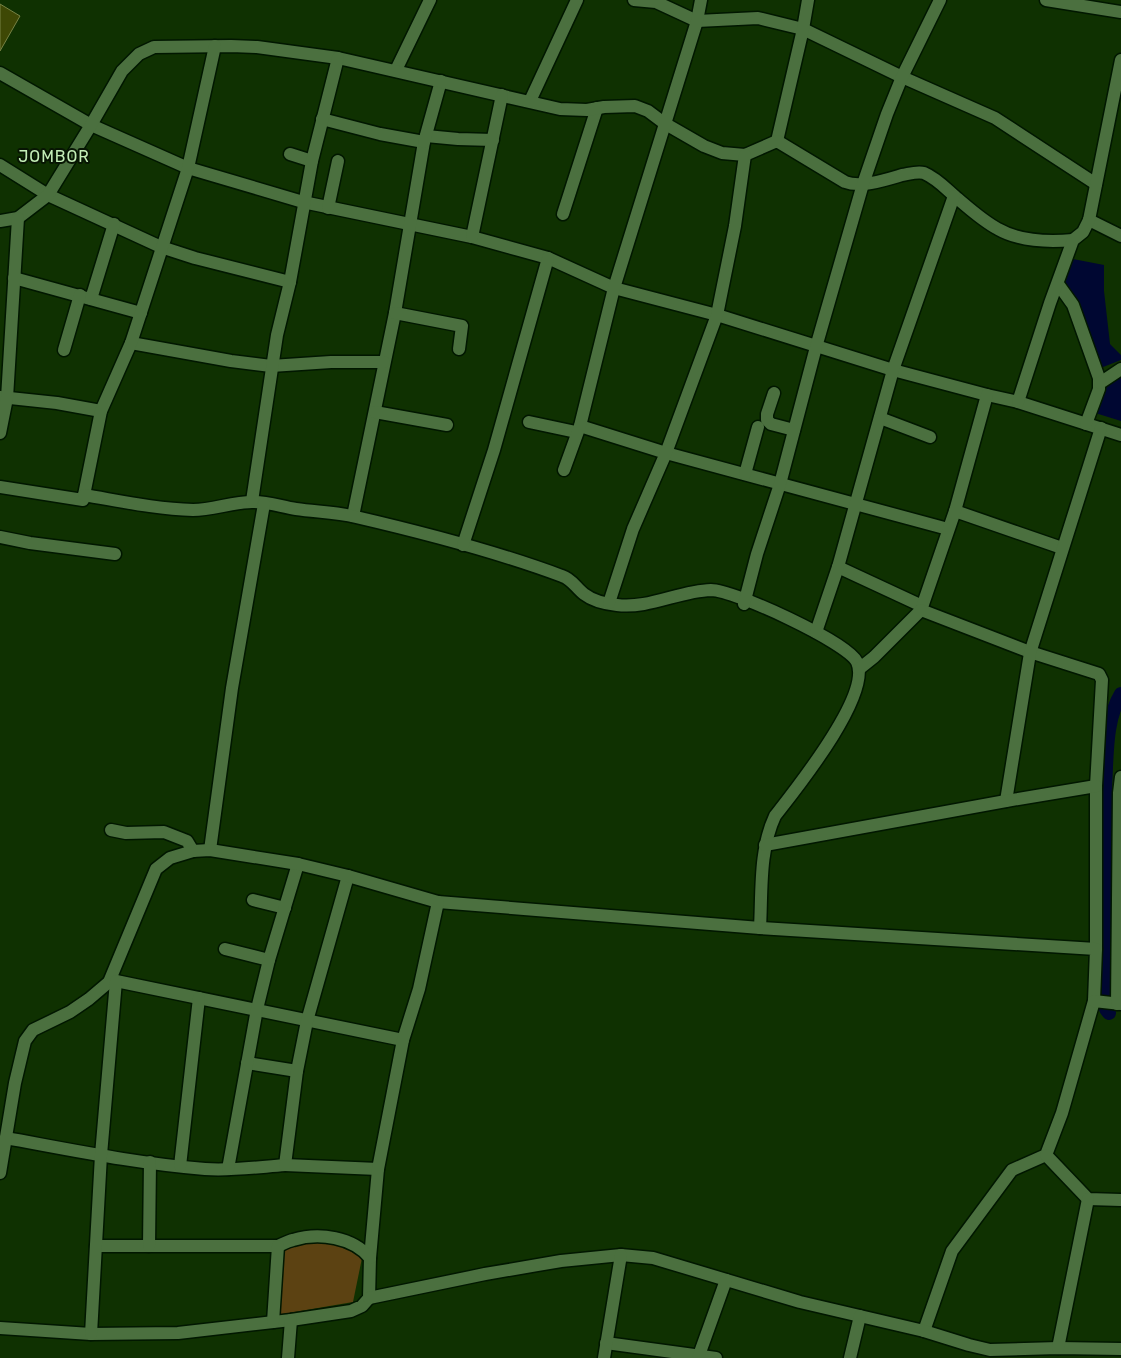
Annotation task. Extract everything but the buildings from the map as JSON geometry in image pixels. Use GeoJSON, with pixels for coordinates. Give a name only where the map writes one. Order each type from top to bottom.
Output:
{"type":"FeatureCollection","features":[{"type":"Feature","properties":{"kind":"street"},"geometry":{"type":"LineString","coordinates":[[396,70],[430,0]]}},
{"type":"Feature","properties":{"kind":"street"},"geometry":{"type":"LineString","coordinates":[[530,101],[577,0]]}},
{"type":"Feature","properties":{"kind":"street"},"geometry":{"type":"LineString","coordinates":[[634,0],[656,2],[697,21],[758,18],[803,29],[902,77],[995,118],[1096,184]]}},
{"type":"Feature","properties":{"kind":"street"},"geometry":{"type":"LineString","coordinates":[[564,470],[578,429],[614,288],[697,21],[701,0]]}},
{"type":"Feature","properties":{"kind":"street"},"geometry":{"type":"LineString","coordinates":[[776,140],[803,29],[808,0]]}},
{"type":"Feature","properties":{"kind":"street"},"geometry":{"type":"LineString","coordinates":[[744,602],[757,554],[780,484],[816,346],[863,184],[902,77],[940,0]]}},
{"type":"Feature","properties":{"kind":"street"},"geometry":{"type":"LineString","coordinates":[[1046,0],[1121,12]]}},
{"type":"Feature","properties":{"kind":"street"},"geometry":{"type":"LineString","coordinates":[[0,487],[83,500],[101,411],[131,343],[188,168],[215,46]]}},
{"type":"Feature","properties":{"kind":"street"},"geometry":{"type":"LineString","coordinates":[[0,221],[18,218],[48,195],[122,71],[139,54],[154,47],[257,47],[338,58],[560,109],[587,110],[636,106],[648,111],[664,123],[704,146],[722,153],[745,155],[776,140]]}},
{"type":"Feature","properties":{"kind":"street"},"geometry":{"type":"LineString","coordinates":[[210,850],[232,688],[262,508],[258,503],[271,366],[276,335],[290,282],[303,202],[312,161],[338,58]]}},
{"type":"Feature","properties":{"kind":"street"},"geometry":{"type":"LineString","coordinates":[[1018,402],[1050,303],[1074,240],[1083,232],[1089,220],[1121,60]]}},
{"type":"Feature","properties":{"kind":"street"},"geometry":{"type":"LineString","coordinates":[[0,73],[91,125],[188,168],[303,202],[472,237],[548,258],[614,288],[717,315],[893,370],[1018,402],[1121,435]]}},
{"type":"Feature","properties":{"kind":"street"},"geometry":{"type":"LineString","coordinates":[[353,516],[394,313],[425,139],[442,81]]}},
{"type":"Feature","properties":{"kind":"street"},"geometry":{"type":"LineString","coordinates":[[472,237],[502,95]]}},
{"type":"Feature","properties":{"kind":"street"},"geometry":{"type":"LineString","coordinates":[[563,214],[597,108]]}},
{"type":"Feature","properties":{"kind":"street"},"geometry":{"type":"LineString","coordinates":[[322,119],[380,134],[425,139],[493,140]]}},
{"type":"Feature","properties":{"kind":"street"},"geometry":{"type":"LineString","coordinates":[[776,140],[845,182],[854,185],[863,184],[911,173],[923,173],[939,181],[982,219],[1000,230],[1022,238],[1060,241],[1074,240]]}},
{"type":"Feature","properties":{"kind":"street"},"geometry":{"type":"LineString","coordinates":[[290,154],[312,161]]}},
{"type":"Feature","properties":{"kind":"street"},"geometry":{"type":"LineString","coordinates":[[609,603],[633,529],[666,453],[717,315],[735,226],[745,155]]}},
{"type":"Feature","properties":{"kind":"street"},"geometry":{"type":"LineString","coordinates":[[328,208],[338,161]]}},
{"type":"Feature","properties":{"kind":"street"},"geometry":{"type":"LineString","coordinates":[[0,165],[48,195],[161,247],[195,258],[290,282]]}},
{"type":"Feature","properties":{"kind":"street"},"geometry":{"type":"LineString","coordinates":[[816,632],[838,567],[893,370],[954,196]]}},
{"type":"Feature","properties":{"kind":"street"},"geometry":{"type":"LineString","coordinates":[[0,433],[18,218]]}},
{"type":"Feature","properties":{"kind":"street"},"geometry":{"type":"LineString","coordinates":[[1089,220],[1121,236]]}},
{"type":"Feature","properties":{"kind":"street"},"geometry":{"type":"LineString","coordinates":[[64,350],[114,224]]}},
{"type":"Feature","properties":{"kind":"street"},"geometry":{"type":"LineString","coordinates":[[463,545],[494,450],[548,258]]}},
{"type":"Feature","properties":{"kind":"street"},"geometry":{"type":"LineString","coordinates":[[14,278],[141,313]]}},
{"type":"Feature","properties":{"kind":"street"},"geometry":{"type":"LineString","coordinates":[[1058,284],[1074,304],[1100,383],[1086,424]]}},
{"type":"Feature","properties":{"kind":"street"},"geometry":{"type":"LineString","coordinates":[[394,313],[462,326],[459,349]]}},
{"type":"Feature","properties":{"kind":"street"},"geometry":{"type":"LineString","coordinates":[[131,343],[231,361],[271,366],[330,362],[384,362]]}},
{"type":"Feature","properties":{"kind":"street"},"geometry":{"type":"LineString","coordinates":[[1100,383],[1121,369]]}},
{"type":"Feature","properties":{"kind":"street"},"geometry":{"type":"LineString","coordinates":[[774,393],[767,420],[771,424],[794,430]]}},
{"type":"Feature","properties":{"kind":"street"},"geometry":{"type":"LineString","coordinates":[[859,669],[874,657],[921,608],[955,511],[987,395]]}},
{"type":"Feature","properties":{"kind":"street"},"geometry":{"type":"LineString","coordinates":[[3,398],[57,403],[101,411]]}},
{"type":"Feature","properties":{"kind":"street"},"geometry":{"type":"LineString","coordinates":[[375,412],[446,425]]}},
{"type":"Feature","properties":{"kind":"street"},"geometry":{"type":"LineString","coordinates":[[880,418],[930,438]]}},
{"type":"Feature","properties":{"kind":"street"},"geometry":{"type":"LineString","coordinates":[[529,422],[578,429],[948,529]]}},
{"type":"Feature","properties":{"kind":"street"},"geometry":{"type":"LineString","coordinates":[[744,474],[758,427]]}},
{"type":"Feature","properties":{"kind":"street"},"geometry":{"type":"LineString","coordinates":[[1006,801],[1030,652],[1101,428]]}},
{"type":"Feature","properties":{"kind":"street"},"geometry":{"type":"LineString","coordinates":[[84,495],[170,509],[204,510],[258,503],[353,516],[524,562],[568,578],[584,594],[591,598],[618,606],[716,590],[744,602],[762,606],[816,632],[847,651],[853,656],[859,669],[858,681],[852,700],[820,756],[775,816],[765,845],[760,928]]}},
{"type":"Feature","properties":{"kind":"street"},"geometry":{"type":"LineString","coordinates":[[955,511],[1062,548]]}},
{"type":"Feature","properties":{"kind":"street"},"geometry":{"type":"LineString","coordinates":[[0,537],[30,543],[115,554]]}},
{"type":"Feature","properties":{"kind":"street"},"geometry":{"type":"LineString","coordinates":[[838,567],[921,608],[1030,652],[1099,674],[1102,678],[1096,786],[1096,949],[1094,1002],[1062,1113],[1046,1155],[1012,1170],[952,1251],[924,1331]]}},
{"type":"Feature","properties":{"kind":"street"},"geometry":{"type":"LineString","coordinates":[[1094,1002],[1119,1004],[1119,793],[1121,777]]}},
{"type":"Feature","properties":{"kind":"street"},"geometry":{"type":"LineString","coordinates":[[765,845],[1096,786]]}},
{"type":"Feature","properties":{"kind":"street"},"geometry":{"type":"LineString","coordinates":[[112,830],[126,833],[164,833],[187,841],[193,851]]}},
{"type":"Feature","properties":{"kind":"street"},"geometry":{"type":"LineString","coordinates":[[91,1334],[113,982],[156,869],[170,858],[193,851],[210,850],[298,864],[348,876],[438,902],[760,928],[1096,949]]}},
{"type":"Feature","properties":{"kind":"street"},"geometry":{"type":"LineString","coordinates":[[228,1169],[257,1010],[269,960],[298,864]]}},
{"type":"Feature","properties":{"kind":"street"},"geometry":{"type":"LineString","coordinates":[[285,1165],[296,1071],[307,1021],[348,876]]}},
{"type":"Feature","properties":{"kind":"street"},"geometry":{"type":"LineString","coordinates":[[253,900],[285,908]]}},
{"type":"Feature","properties":{"kind":"street"},"geometry":{"type":"LineString","coordinates":[[369,1298],[370,1258],[378,1169],[403,1040],[419,989],[438,902]]}},
{"type":"Feature","properties":{"kind":"street"},"geometry":{"type":"LineString","coordinates":[[225,949],[269,960]]}},
{"type":"Feature","properties":{"kind":"street"},"geometry":{"type":"LineString","coordinates":[[0,1173],[15,1083],[25,1041],[33,1030],[70,1012],[113,982],[403,1040]]}},
{"type":"Feature","properties":{"kind":"street"},"geometry":{"type":"LineString","coordinates":[[180,1166],[199,998]]}},
{"type":"Feature","properties":{"kind":"street"},"geometry":{"type":"LineString","coordinates":[[246,1063],[296,1071]]}},
{"type":"Feature","properties":{"kind":"street"},"geometry":{"type":"LineString","coordinates":[[6,1138],[101,1155],[180,1166],[228,1169],[285,1165],[378,1169]]}},
{"type":"Feature","properties":{"kind":"street"},"geometry":{"type":"LineString","coordinates":[[1046,1155],[1088,1199],[1121,1200]]}},
{"type":"Feature","properties":{"kind":"street"},"geometry":{"type":"LineString","coordinates":[[149,1246],[150,1162]]}},
{"type":"Feature","properties":{"kind":"street"},"geometry":{"type":"LineString","coordinates":[[1058,1348],[1088,1199]]}},
{"type":"Feature","properties":{"kind":"street"},"geometry":{"type":"LineString","coordinates":[[96,1246],[278,1246],[291,1240],[307,1237],[335,1238],[357,1245],[370,1258]]}},
{"type":"Feature","properties":{"kind":"street"},"geometry":{"type":"LineString","coordinates":[[274,1322],[278,1246]]}},
{"type":"Feature","properties":{"kind":"street"},"geometry":{"type":"LineString","coordinates":[[0,1328],[91,1334],[178,1333],[274,1322],[351,1310],[362,1306],[369,1298],[495,1272],[561,1261],[621,1255],[653,1258],[800,1302],[924,1331],[989,1354],[1058,1348],[1085,1353],[1121,1349]]}},
{"type":"Feature","properties":{"kind":"street"},"geometry":{"type":"LineString","coordinates":[[604,1358],[621,1255]]}},
{"type":"Feature","properties":{"kind":"street"},"geometry":{"type":"LineString","coordinates":[[699,1357],[726,1280]]}},
{"type":"Feature","properties":{"kind":"street"},"geometry":{"type":"LineString","coordinates":[[850,1358],[860,1316]]}},
{"type":"Feature","properties":{"kind":"street"},"geometry":{"type":"LineString","coordinates":[[288,1358],[291,1320]]}},
{"type":"Feature","properties":{"kind":"street"},"geometry":{"type":"LineString","coordinates":[[606,1343],[716,1358]]}},
{"type":"Feature","properties":{"kind":"shaded area"},"geometry":{"type":"Polygon","coordinates":[[[326,1236],[362,1258],[353,1302],[271,1316],[273,1242],[326,1236]]]}},
{"type":"Feature","properties":{"kind":"water"},"geometry":{"type":"Polygon","coordinates":[[[1073,259],[1104,265],[1104,291],[1110,344],[1121,355],[1121,360],[1098,369],[1062,287],[1073,259]]]}},
{"type":"Feature","properties":{"kind":"water"},"geometry":{"type":"Polygon","coordinates":[[[1121,376],[1121,421],[1092,412],[1102,389],[1121,376]]]}},
{"type":"Feature","properties":{"kind":"waterway"},"geometry":{"type":"LineString","coordinates":[[1109,1013],[1106,1009],[1105,788],[1109,727],[1121,694]]}},
{"type":"Feature","properties":{"kind":"district","name":"JOMBOR"},"geometry":{"type":"Point","coordinates":[54,156]}}]}
